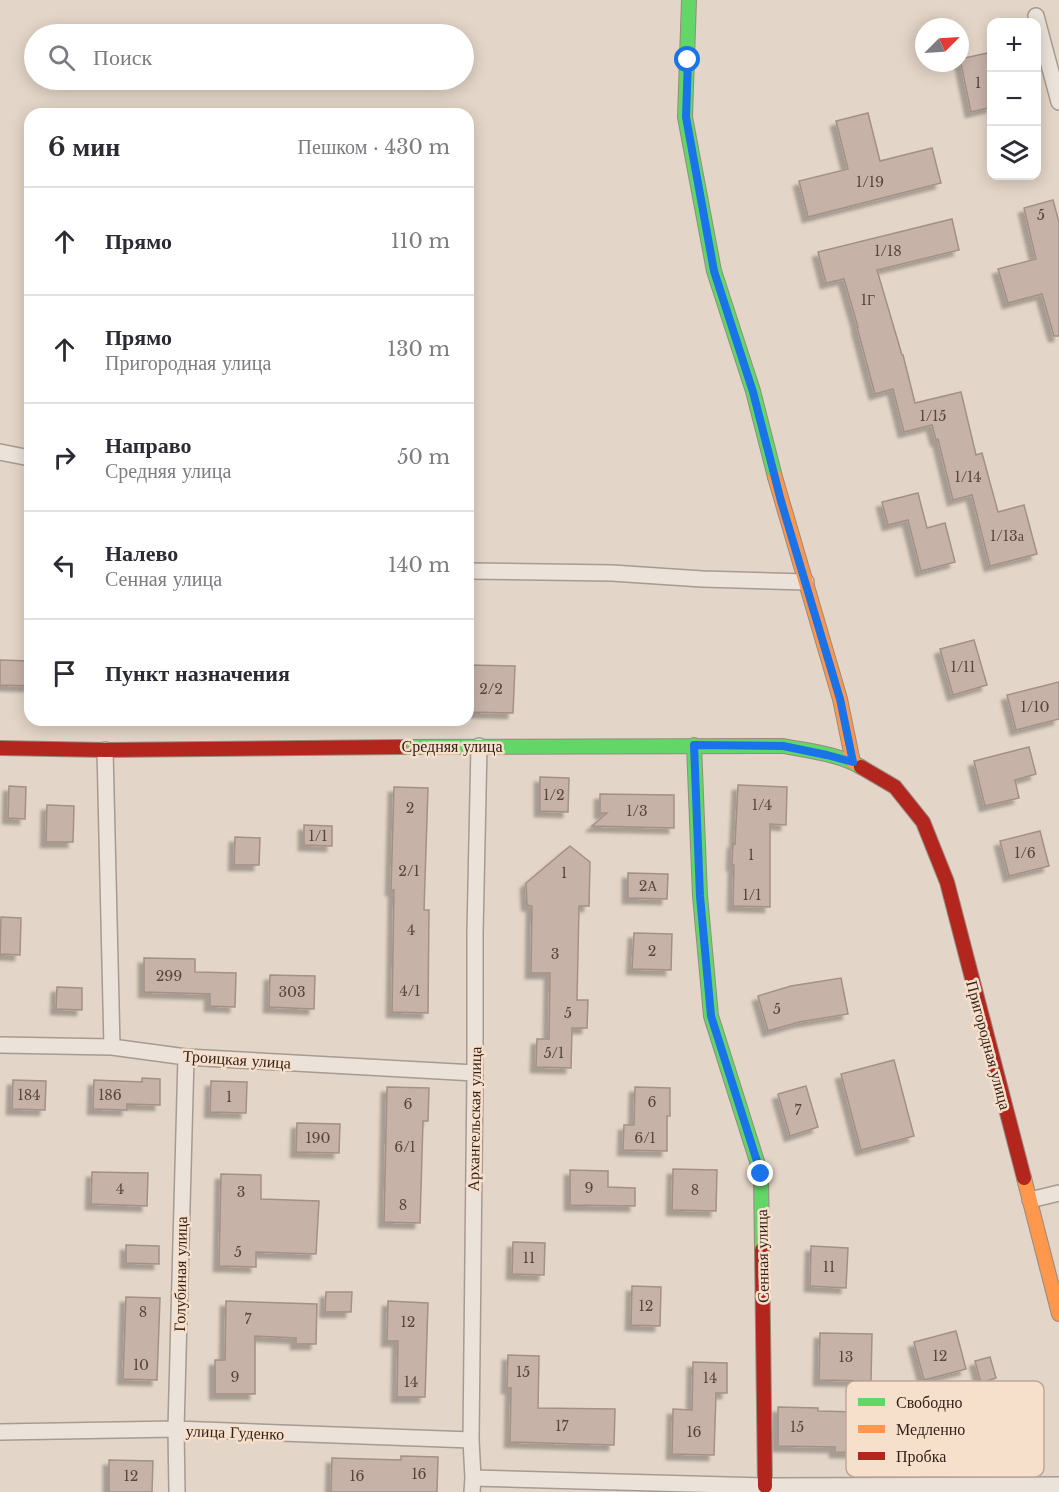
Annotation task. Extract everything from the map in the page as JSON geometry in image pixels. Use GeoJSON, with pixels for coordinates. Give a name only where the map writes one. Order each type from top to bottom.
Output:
{"type":"FeatureCollection","features":[{"type":"Feature","properties":{"kind":"street"},"geometry":{"type":"LineString","coordinates":[[689,0],[686,117],[714,271],[753,392],[781,501],[840,699],[853,762]]}},
{"type":"Feature","properties":{"kind":"street"},"geometry":{"type":"LineString","coordinates":[[1036,16],[1059,102]]}},
{"type":"Feature","properties":{"kind":"street"},"geometry":{"type":"LineString","coordinates":[[0,452],[24,457]]}},
{"type":"Feature","properties":{"kind":"street"},"geometry":{"type":"LineString","coordinates":[[474,571],[612,573],[702,579],[806,582]]}},
{"type":"Feature","properties":{"kind":"street","name":"Сенная улица"},"geometry":{"type":"LineString","coordinates":[[694,745],[700,896],[711,1016],[761,1174],[765,1486]]}},
{"type":"Feature","properties":{"kind":"street","name":"Архангельская улица"},"geometry":{"type":"LineString","coordinates":[[472,1485],[475,933],[479,746]]}},
{"type":"Feature","properties":{"kind":"street","name":"Средняя улица"},"geometry":{"type":"LineString","coordinates":[[0,748],[105,750],[783,746],[853,762],[895,787]]}},
{"type":"Feature","properties":{"kind":"street"},"geometry":{"type":"LineString","coordinates":[[105,750],[112,1047]]}},
{"type":"Feature","properties":{"kind":"street","name":"Пригородная улица"},"geometry":{"type":"LineString","coordinates":[[895,787],[923,822],[947,882],[1059,1314]]}},
{"type":"Feature","properties":{"kind":"street","name":"Троицкая улица"},"geometry":{"type":"LineString","coordinates":[[0,1045],[112,1047],[186,1057],[475,1073]]}},
{"type":"Feature","properties":{"kind":"street","name":"Голубиная улица"},"geometry":{"type":"LineString","coordinates":[[177,1492],[176,1430],[186,1057]]}},
{"type":"Feature","properties":{"kind":"street"},"geometry":{"type":"LineString","coordinates":[[1030,1200],[1059,1193]]}},
{"type":"Feature","properties":{"kind":"street","name":"улица Гуденко"},"geometry":{"type":"LineString","coordinates":[[0,1432],[176,1430],[471,1440]]}},
{"type":"Feature","properties":{"kind":"street"},"geometry":{"type":"LineString","coordinates":[[472,1485],[1059,1485]]}},
{"type":"Feature","properties":{"kind":"building"},"geometry":{"type":"Polygon","coordinates":[[[987,53],[987,108],[971,112],[963,72],[969,72],[969,57],[987,53]]]}},
{"type":"Feature","properties":{"kind":"building"},"geometry":{"type":"Polygon","coordinates":[[[868,113],[880,161],[932,148],[941,183],[808,217],[799,181],[848,169],[836,121],[868,113]]]}},
{"type":"Feature","properties":{"kind":"building"},"geometry":{"type":"Polygon","coordinates":[[[1053,200],[1059,222],[1059,336],[1054,336],[1042,294],[1008,303],[998,269],[1036,259],[1024,208],[1053,200]]]}},
{"type":"Feature","properties":{"kind":"building"},"geometry":{"type":"Polygon","coordinates":[[[952,219],[959,250],[877,270],[915,403],[961,392],[976,455],[982,453],[998,512],[1024,505],[1037,554],[990,566],[972,495],[953,500],[938,439],[936,440],[932,425],[904,432],[893,389],[875,394],[844,279],[826,283],[818,252],[952,219]]]}},
{"type":"Feature","properties":{"kind":"building"},"geometry":{"type":"Polygon","coordinates":[[[918,493],[927,528],[945,523],[955,562],[921,571],[908,520],[888,525],[882,502],[918,493]]]}},
{"type":"Feature","properties":{"kind":"building"},"geometry":{"type":"Polygon","coordinates":[[[974,640],[987,685],[953,695],[940,649],[974,640]]]}},
{"type":"Feature","properties":{"kind":"building"},"geometry":{"type":"Polygon","coordinates":[[[0,660],[24,661],[24,686],[0,685],[0,660]]]}},
{"type":"Feature","properties":{"kind":"building"},"geometry":{"type":"Polygon","coordinates":[[[474,665],[515,666],[513,713],[474,712],[474,665]]]}},
{"type":"Feature","properties":{"kind":"building"},"geometry":{"type":"Polygon","coordinates":[[[1059,682],[1059,719],[1016,730],[1007,695],[1059,682]]]}},
{"type":"Feature","properties":{"kind":"building"},"geometry":{"type":"Polygon","coordinates":[[[1029,747],[1036,774],[1015,780],[1019,798],[985,806],[974,761],[1029,747]]]}},
{"type":"Feature","properties":{"kind":"building"},"geometry":{"type":"Polygon","coordinates":[[[540,777],[569,778],[568,812],[540,811],[540,777]]]}},
{"type":"Feature","properties":{"kind":"building"},"geometry":{"type":"Polygon","coordinates":[[[738,785],[787,787],[786,825],[770,824],[770,907],[733,906],[734,865],[732,865],[738,785]]]}},
{"type":"Feature","properties":{"kind":"building"},"geometry":{"type":"Polygon","coordinates":[[[9,786],[26,787],[25,819],[8,818],[9,786]]]}},
{"type":"Feature","properties":{"kind":"building"},"geometry":{"type":"Polygon","coordinates":[[[394,787],[428,788],[424,910],[429,910],[428,1013],[392,1012],[394,890],[391,890],[394,787]]]}},
{"type":"Feature","properties":{"kind":"building"},"geometry":{"type":"Polygon","coordinates":[[[600,794],[674,795],[674,828],[592,826],[607,813],[600,813],[600,794]]]}},
{"type":"Feature","properties":{"kind":"building"},"geometry":{"type":"Polygon","coordinates":[[[47,805],[74,806],[73,842],[46,842],[47,805]]]}},
{"type":"Feature","properties":{"kind":"building"},"geometry":{"type":"Polygon","coordinates":[[[304,825],[332,826],[332,846],[304,845],[304,825]]]}},
{"type":"Feature","properties":{"kind":"building"},"geometry":{"type":"Polygon","coordinates":[[[1040,831],[1049,866],[1009,876],[1000,841],[1040,831]]]}},
{"type":"Feature","properties":{"kind":"building"},"geometry":{"type":"Polygon","coordinates":[[[235,837],[260,838],[259,865],[234,865],[235,837]]]}},
{"type":"Feature","properties":{"kind":"building"},"geometry":{"type":"Polygon","coordinates":[[[570,846],[590,862],[589,906],[579,906],[577,1000],[588,1000],[587,1028],[572,1028],[571,1068],[536,1067],[537,1039],[549,1039],[550,973],[531,973],[532,906],[527,905],[526,883],[570,846]]]}},
{"type":"Feature","properties":{"kind":"building"},"geometry":{"type":"Polygon","coordinates":[[[628,873],[668,874],[667,899],[628,898],[628,873]]]}},
{"type":"Feature","properties":{"kind":"building"},"geometry":{"type":"Polygon","coordinates":[[[1,917],[21,918],[20,955],[0,954],[1,917]]]}},
{"type":"Feature","properties":{"kind":"building"},"geometry":{"type":"Polygon","coordinates":[[[634,933],[672,934],[671,970],[632,969],[634,933]]]}},
{"type":"Feature","properties":{"kind":"building"},"geometry":{"type":"Polygon","coordinates":[[[144,958],[195,959],[195,972],[236,973],[235,1007],[210,1006],[210,994],[144,992],[144,958]]]}},
{"type":"Feature","properties":{"kind":"building"},"geometry":{"type":"Polygon","coordinates":[[[270,975],[315,976],[314,1009],[269,1007],[270,975]]]}},
{"type":"Feature","properties":{"kind":"building"},"geometry":{"type":"Polygon","coordinates":[[[841,978],[848,1014],[799,1022],[768,1031],[758,996],[791,986],[841,978]]]}},
{"type":"Feature","properties":{"kind":"building"},"geometry":{"type":"Polygon","coordinates":[[[57,987],[82,988],[82,1010],[56,1009],[57,987]]]}},
{"type":"Feature","properties":{"kind":"building"},"geometry":{"type":"Polygon","coordinates":[[[894,1060],[914,1136],[861,1150],[841,1074],[894,1060]]]}},
{"type":"Feature","properties":{"kind":"building"},"geometry":{"type":"Polygon","coordinates":[[[142,1078],[160,1079],[160,1105],[127,1104],[127,1110],[93,1109],[94,1080],[142,1082],[142,1078]]]}},
{"type":"Feature","properties":{"kind":"building"},"geometry":{"type":"Polygon","coordinates":[[[13,1080],[46,1081],[45,1110],[12,1109],[13,1080]]]}},
{"type":"Feature","properties":{"kind":"building"},"geometry":{"type":"Polygon","coordinates":[[[211,1081],[247,1082],[246,1113],[210,1112],[211,1081]]]}},
{"type":"Feature","properties":{"kind":"building"},"geometry":{"type":"Polygon","coordinates":[[[806,1086],[818,1127],[790,1136],[778,1094],[806,1086]]]}},
{"type":"Feature","properties":{"kind":"building"},"geometry":{"type":"Polygon","coordinates":[[[387,1087],[429,1088],[428,1121],[423,1121],[420,1223],[384,1222],[387,1087]]]}},
{"type":"Feature","properties":{"kind":"building"},"geometry":{"type":"Polygon","coordinates":[[[635,1087],[670,1088],[667,1151],[623,1150],[624,1125],[634,1125],[635,1087]]]}},
{"type":"Feature","properties":{"kind":"building"},"geometry":{"type":"Polygon","coordinates":[[[297,1123],[340,1124],[339,1153],[296,1152],[297,1123]]]}},
{"type":"Feature","properties":{"kind":"building"},"geometry":{"type":"Polygon","coordinates":[[[673,1169],[717,1170],[716,1211],[672,1210],[673,1169]]]}},
{"type":"Feature","properties":{"kind":"building"},"geometry":{"type":"Polygon","coordinates":[[[570,1170],[608,1171],[608,1187],[635,1188],[635,1206],[570,1205],[570,1170]]]}},
{"type":"Feature","properties":{"kind":"building"},"geometry":{"type":"Polygon","coordinates":[[[92,1172],[148,1173],[147,1206],[91,1204],[92,1172]]]}},
{"type":"Feature","properties":{"kind":"building"},"geometry":{"type":"Polygon","coordinates":[[[221,1174],[261,1175],[261,1199],[319,1201],[316,1254],[256,1252],[256,1267],[219,1266],[221,1174]]]}},
{"type":"Feature","properties":{"kind":"building"},"geometry":{"type":"Polygon","coordinates":[[[513,1242],[545,1243],[544,1275],[512,1274],[513,1242]]]}},
{"type":"Feature","properties":{"kind":"building"},"geometry":{"type":"Polygon","coordinates":[[[126,1245],[159,1246],[159,1264],[126,1263],[126,1245]]]}},
{"type":"Feature","properties":{"kind":"building"},"geometry":{"type":"Polygon","coordinates":[[[811,1246],[848,1248],[846,1288],[810,1286],[811,1246]]]}},
{"type":"Feature","properties":{"kind":"building"},"geometry":{"type":"Polygon","coordinates":[[[632,1286],[661,1287],[660,1326],[631,1325],[632,1286]]]}},
{"type":"Feature","properties":{"kind":"building"},"geometry":{"type":"Polygon","coordinates":[[[326,1292],[352,1292],[351,1312],[325,1312],[326,1292]]]}},
{"type":"Feature","properties":{"kind":"building"},"geometry":{"type":"Polygon","coordinates":[[[126,1297],[160,1298],[157,1380],[123,1379],[126,1297]]]}},
{"type":"Feature","properties":{"kind":"building"},"geometry":{"type":"Polygon","coordinates":[[[226,1301],[317,1304],[316,1344],[296,1344],[296,1338],[255,1336],[255,1394],[215,1394],[215,1360],[225,1360],[226,1301]]]}},
{"type":"Feature","properties":{"kind":"building"},"geometry":{"type":"Polygon","coordinates":[[[388,1301],[428,1303],[425,1397],[397,1397],[398,1341],[387,1341],[388,1301]]]}},
{"type":"Feature","properties":{"kind":"building"},"geometry":{"type":"Polygon","coordinates":[[[956,1331],[966,1369],[924,1380],[914,1342],[956,1331]]]}},
{"type":"Feature","properties":{"kind":"building"},"geometry":{"type":"Polygon","coordinates":[[[820,1333],[872,1334],[871,1381],[819,1380],[820,1333]]]}},
{"type":"Feature","properties":{"kind":"building"},"geometry":{"type":"Polygon","coordinates":[[[508,1355],[539,1356],[538,1408],[615,1409],[614,1445],[510,1442],[511,1388],[507,1388],[508,1355]]]}},
{"type":"Feature","properties":{"kind":"building"},"geometry":{"type":"Polygon","coordinates":[[[990,1357],[996,1378],[980,1381],[975,1361],[990,1357]]]}},
{"type":"Feature","properties":{"kind":"building"},"geometry":{"type":"Polygon","coordinates":[[[693,1362],[727,1363],[727,1393],[716,1393],[714,1455],[672,1454],[673,1409],[692,1410],[693,1362]]]}},
{"type":"Feature","properties":{"kind":"building"},"geometry":{"type":"Polygon","coordinates":[[[778,1407],[818,1408],[818,1411],[846,1412],[846,1452],[835,1452],[835,1447],[778,1446],[778,1407]]]}},
{"type":"Feature","properties":{"kind":"building"},"geometry":{"type":"Polygon","coordinates":[[[401,1456],[438,1457],[437,1492],[331,1492],[332,1458],[401,1460],[401,1456]]]}},
{"type":"Feature","properties":{"kind":"building"},"geometry":{"type":"Polygon","coordinates":[[[109,1460],[153,1461],[152,1492],[109,1492],[109,1460]]]}},
{"type":"Feature","properties":{"kind":"traffic: fast"},"geometry":{"type":"LineString","coordinates":[[689,0],[685,117],[714,271],[753,391],[775,477]]}},
{"type":"Feature","properties":{"kind":"traffic: fast"},"geometry":{"type":"LineString","coordinates":[[694,745],[700,896],[711,1016],[761,1174],[762,1250]]}},
{"type":"Feature","properties":{"kind":"traffic: fast"},"geometry":{"type":"LineString","coordinates":[[400,747],[783,746],[833,756],[861,767]]}},
{"type":"Feature","properties":{"kind":"traffic: slow"},"geometry":{"type":"LineString","coordinates":[[775,477],[840,699],[853,762]]}},
{"type":"Feature","properties":{"kind":"traffic: slow"},"geometry":{"type":"LineString","coordinates":[[1024,1178],[1059,1314]]}},
{"type":"Feature","properties":{"kind":"traffic: jam"},"geometry":{"type":"LineString","coordinates":[[0,748],[105,750],[400,747]]}},
{"type":"Feature","properties":{"kind":"traffic: jam"},"geometry":{"type":"LineString","coordinates":[[861,767],[895,787],[923,822],[947,882],[1024,1178]]}},
{"type":"Feature","properties":{"kind":"traffic: jam"},"geometry":{"type":"LineString","coordinates":[[762,1250],[765,1486]]}},
{"type":"Feature","properties":{"kind":"route"},"geometry":{"type":"LineString","coordinates":[[688,60],[686,117],[714,271],[753,392],[781,501],[840,699],[853,762],[783,746],[694,745],[700,896],[711,1016],[761,1174]]}}]}
